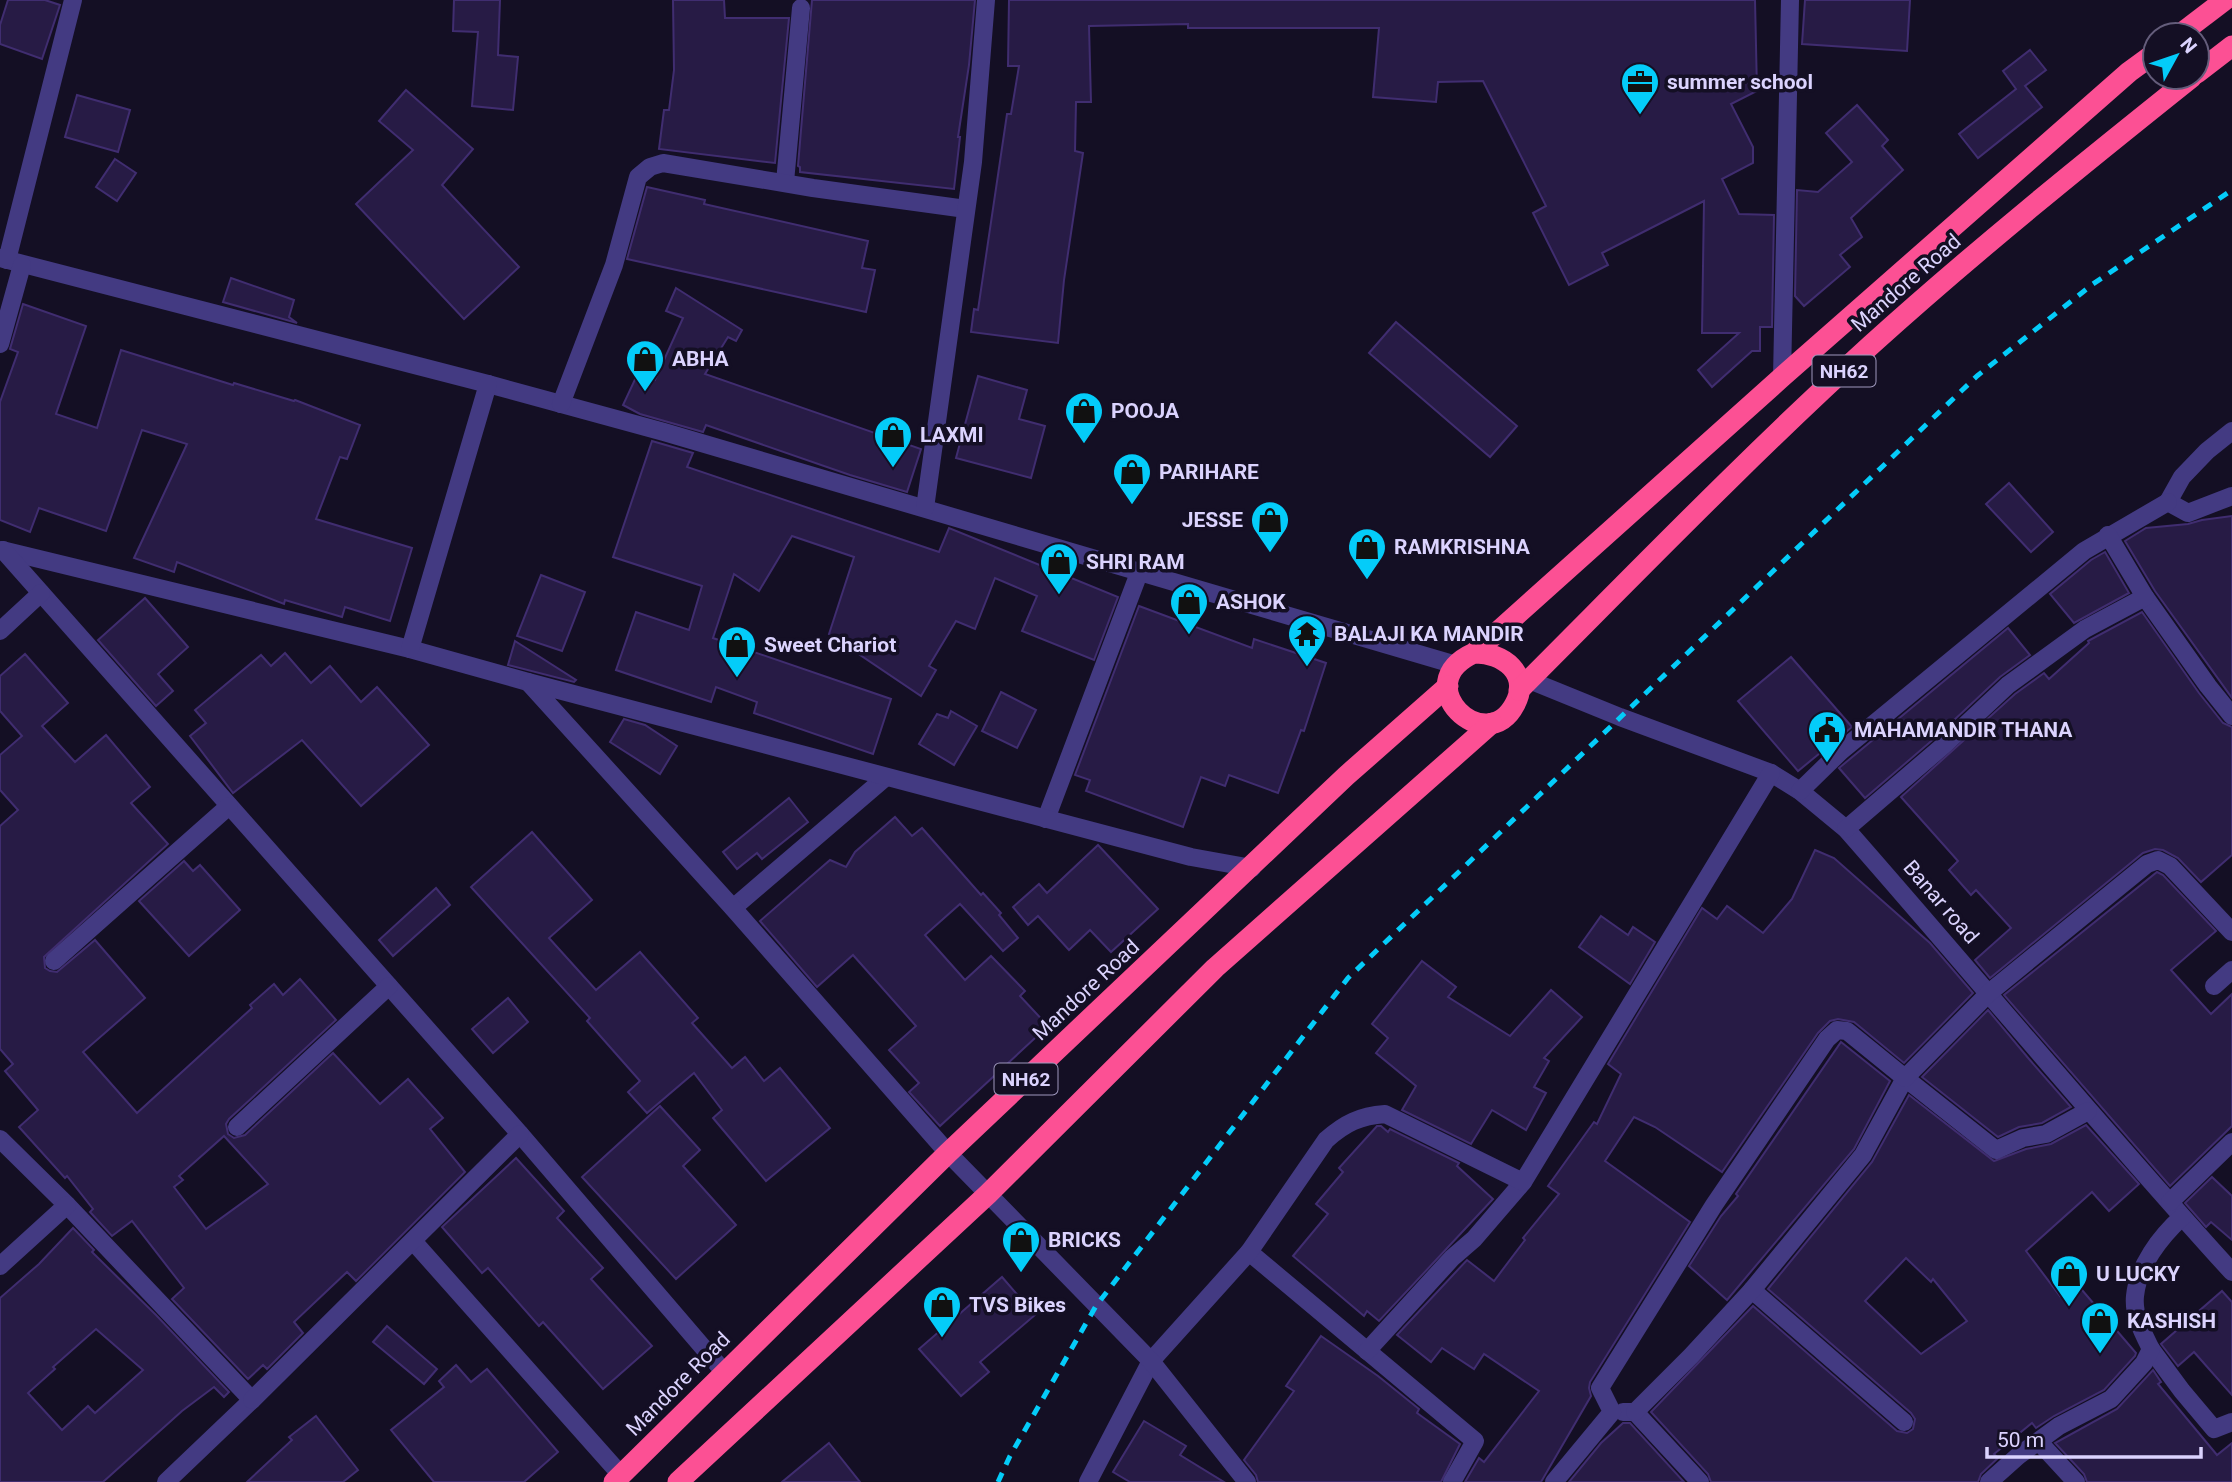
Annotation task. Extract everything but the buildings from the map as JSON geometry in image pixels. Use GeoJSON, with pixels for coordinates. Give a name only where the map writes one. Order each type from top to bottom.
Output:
{"type":"FeatureCollection","features":[{"type":"Feature","properties":{"kind":"highway"},"geometry":{"type":"LineString","coordinates":[[2197,21],[2225,0]]}},
{"type":"Feature","properties":{"kind":"highway"},"geometry":{"type":"LineString","coordinates":[[2211,62],[2232,46]]}},
{"type":"Feature","properties":{"kind":"highway","name":"Mandore Road"},"geometry":{"type":"LineString","coordinates":[[617,1479],[948,1153],[1252,868],[1346,776],[1448,685],[1450,674],[1456,665],[1474,653],[1782,377],[2141,63]]}},
{"type":"Feature","properties":{"kind":"highway","name":"Mandore Road"},"geometry":{"type":"LineString","coordinates":[[678,1482],[988,1194],[1215,968],[1492,723],[1511,711],[1524,685],[1724,484],[1871,345],[1999,234],[2175,91]]}},
{"type":"Feature","properties":{"kind":"highway"},"geometry":{"type":"LineString","coordinates":[[1474,653],[1488,652],[1500,657],[1511,665],[1524,685]]}},
{"type":"Feature","properties":{"kind":"highway"},"geometry":{"type":"LineString","coordinates":[[1448,685],[1449,699],[1456,711],[1479,724],[1492,723]]}},
{"type":"Feature","properties":{"kind":"street"},"geometry":{"type":"LineString","coordinates":[[0,344],[10,261],[73,0]]}},
{"type":"Feature","properties":{"kind":"street"},"geometry":{"type":"LineString","coordinates":[[925,508],[973,162],[986,0]]}},
{"type":"Feature","properties":{"kind":"street"},"geometry":{"type":"LineString","coordinates":[[1782,377],[1790,0]]}},
{"type":"Feature","properties":{"kind":"street"},"geometry":{"type":"LineString","coordinates":[[785,182],[801,8]]}},
{"type":"Feature","properties":{"kind":"street"},"geometry":{"type":"LineString","coordinates":[[561,404],[614,265],[638,177],[650,167],[663,163],[813,188],[966,209]]}},
{"type":"Feature","properties":{"kind":"street"},"geometry":{"type":"LineString","coordinates":[[10,261],[561,404],[1456,665]]}},
{"type":"Feature","properties":{"kind":"street"},"geometry":{"type":"LineString","coordinates":[[410,649],[488,384]]}},
{"type":"Feature","properties":{"kind":"street"},"geometry":{"type":"LineString","coordinates":[[1800,791],[1841,751],[2084,551],[2168,502],[2182,477],[2207,451],[2232,431]]}},
{"type":"Feature","properties":{"kind":"street"},"geometry":{"type":"LineString","coordinates":[[2168,502],[2188,513],[2232,496]]}},
{"type":"Feature","properties":{"kind":"street"},"geometry":{"type":"LineString","coordinates":[[2108,535],[2145,597],[2232,716]]}},
{"type":"Feature","properties":{"kind":"street"},"geometry":{"type":"LineString","coordinates":[[1,550],[410,649],[1191,857],[1252,868]]}},
{"type":"Feature","properties":{"kind":"street"},"geometry":{"type":"LineString","coordinates":[[1,550],[520,1134],[724,1373]]}},
{"type":"Feature","properties":{"kind":"street"},"geometry":{"type":"LineString","coordinates":[[1046,819],[1139,573]]}},
{"type":"Feature","properties":{"kind":"street"},"geometry":{"type":"LineString","coordinates":[[0,631],[41,593]]}},
{"type":"Feature","properties":{"kind":"street"},"geometry":{"type":"LineString","coordinates":[[1846,829],[1944,745],[2008,685],[2085,629],[2145,597]]}},
{"type":"Feature","properties":{"kind":"street"},"geometry":{"type":"LineString","coordinates":[[528,682],[733,908],[948,1153],[1151,1362],[1245,1481]]}},
{"type":"Feature","properties":{"kind":"street","name":"Banar road"},"geometry":{"type":"LineString","coordinates":[[1524,685],[1771,772],[1800,791],[1846,829],[1990,992],[2088,1111],[2232,1272]]}},
{"type":"Feature","properties":{"kind":"street"},"geometry":{"type":"LineString","coordinates":[[1367,1351],[1452,1258],[1474,1239],[1523,1182],[1771,772]]}},
{"type":"Feature","properties":{"kind":"street"},"geometry":{"type":"LineString","coordinates":[[733,908],[886,777]]}},
{"type":"Feature","properties":{"kind":"street"},"geometry":{"type":"LineString","coordinates":[[54,961],[229,806]]}},
{"type":"Feature","properties":{"kind":"street"},"geometry":{"type":"LineString","coordinates":[[1612,1412],[1635,1412],[1752,1290],[1863,1155],[1905,1078],[1990,992],[2147,864],[2158,860],[2170,866],[2232,932]]}},
{"type":"Feature","properties":{"kind":"street"},"geometry":{"type":"LineString","coordinates":[[2214,986],[2232,970]]}},
{"type":"Feature","properties":{"kind":"street"},"geometry":{"type":"LineString","coordinates":[[237,1127],[389,986]]}},
{"type":"Feature","properties":{"kind":"street"},"geometry":{"type":"LineString","coordinates":[[1612,1412],[1600,1388],[1714,1205],[1826,1040],[1837,1030],[1847,1031],[1996,1150],[2023,1138],[2046,1134],[2088,1111]]}},
{"type":"Feature","properties":{"kind":"street"},"geometry":{"type":"LineString","coordinates":[[1088,1482],[1151,1362],[1249,1252],[1326,1140],[1342,1125],[1364,1116],[1385,1114],[1523,1182]]}},
{"type":"Feature","properties":{"kind":"street"},"geometry":{"type":"LineString","coordinates":[[166,1482],[520,1134]]}},
{"type":"Feature","properties":{"kind":"street"},"geometry":{"type":"LineString","coordinates":[[0,1139],[67,1205],[252,1400]]}},
{"type":"Feature","properties":{"kind":"street"},"geometry":{"type":"LineString","coordinates":[[2170,1202],[2232,1142]]}},
{"type":"Feature","properties":{"kind":"street"},"geometry":{"type":"LineString","coordinates":[[0,1266],[67,1205]]}},
{"type":"Feature","properties":{"kind":"street"},"geometry":{"type":"LineString","coordinates":[[2182,1217],[2165,1233],[2151,1254],[2134,1298],[2139,1324],[2151,1349],[2214,1429],[2232,1422]]}},
{"type":"Feature","properties":{"kind":"street"},"geometry":{"type":"LineString","coordinates":[[413,1241],[617,1479]]}},
{"type":"Feature","properties":{"kind":"street"},"geometry":{"type":"LineString","coordinates":[[1249,1252],[1475,1441],[1452,1482]]}},
{"type":"Feature","properties":{"kind":"street"},"geometry":{"type":"LineString","coordinates":[[1752,1290],[1905,1422]]}},
{"type":"Feature","properties":{"kind":"street"},"geometry":{"type":"LineString","coordinates":[[1989,1482],[2018,1456],[2059,1426],[2110,1399],[2144,1363],[2151,1349]]}},
{"type":"Feature","properties":{"kind":"street"},"geometry":{"type":"LineString","coordinates":[[1554,1482],[1612,1412]]}},
{"type":"Feature","properties":{"kind":"street"},"geometry":{"type":"LineString","coordinates":[[1635,1412],[1700,1482]]}},
{"type":"Feature","properties":{"kind":"street"},"geometry":{"type":"LineString","coordinates":[[2039,1442],[2076,1482]]}},
{"type":"Feature","properties":{"kind":"railway"},"geometry":{"type":"LineString","coordinates":[[998,1482],[1010,1456],[1096,1306],[1348,978],[1977,376],[2093,284],[2232,190]]}},
{"type":"Feature","properties":{"kind":"place","name":"summer school"},"geometry":{"type":"Point","coordinates":[1640,116]}},
{"type":"Feature","properties":{"kind":"place","name":"ABHA"},"geometry":{"type":"Point","coordinates":[645,393]}},
{"type":"Feature","properties":{"kind":"place","name":"POOJA"},"geometry":{"type":"Point","coordinates":[1084,445]}},
{"type":"Feature","properties":{"kind":"place","name":"LAXMI"},"geometry":{"type":"Point","coordinates":[893,469]}},
{"type":"Feature","properties":{"kind":"place","name":"PARIHARE"},"geometry":{"type":"Point","coordinates":[1132,506]}},
{"type":"Feature","properties":{"kind":"place","name":"JESSE"},"geometry":{"type":"Point","coordinates":[1270,554]}},
{"type":"Feature","properties":{"kind":"place","name":"RAMKRISHNA"},"geometry":{"type":"Point","coordinates":[1367,581]}},
{"type":"Feature","properties":{"kind":"place","name":"SHRI RAM"},"geometry":{"type":"Point","coordinates":[1059,596]}},
{"type":"Feature","properties":{"kind":"place","name":"ASHOK"},"geometry":{"type":"Point","coordinates":[1189,636]}},
{"type":"Feature","properties":{"kind":"place","name":"BALAJI KA MANDIR"},"geometry":{"type":"Point","coordinates":[1307,668]}},
{"type":"Feature","properties":{"kind":"place","name":"Sweet Chariot"},"geometry":{"type":"Point","coordinates":[737,679]}},
{"type":"Feature","properties":{"kind":"place","name":"MAHAMANDIR THANA"},"geometry":{"type":"Point","coordinates":[1827,764]}},
{"type":"Feature","properties":{"kind":"place","name":"BRICKS"},"geometry":{"type":"Point","coordinates":[1021,1274]}},
{"type":"Feature","properties":{"kind":"place","name":"U LUCKY"},"geometry":{"type":"Point","coordinates":[2069,1308]}},
{"type":"Feature","properties":{"kind":"place","name":"TVS Bikes"},"geometry":{"type":"Point","coordinates":[942,1339]}},
{"type":"Feature","properties":{"kind":"place","name":"KASHISH"},"geometry":{"type":"Point","coordinates":[2100,1355]}}]}
